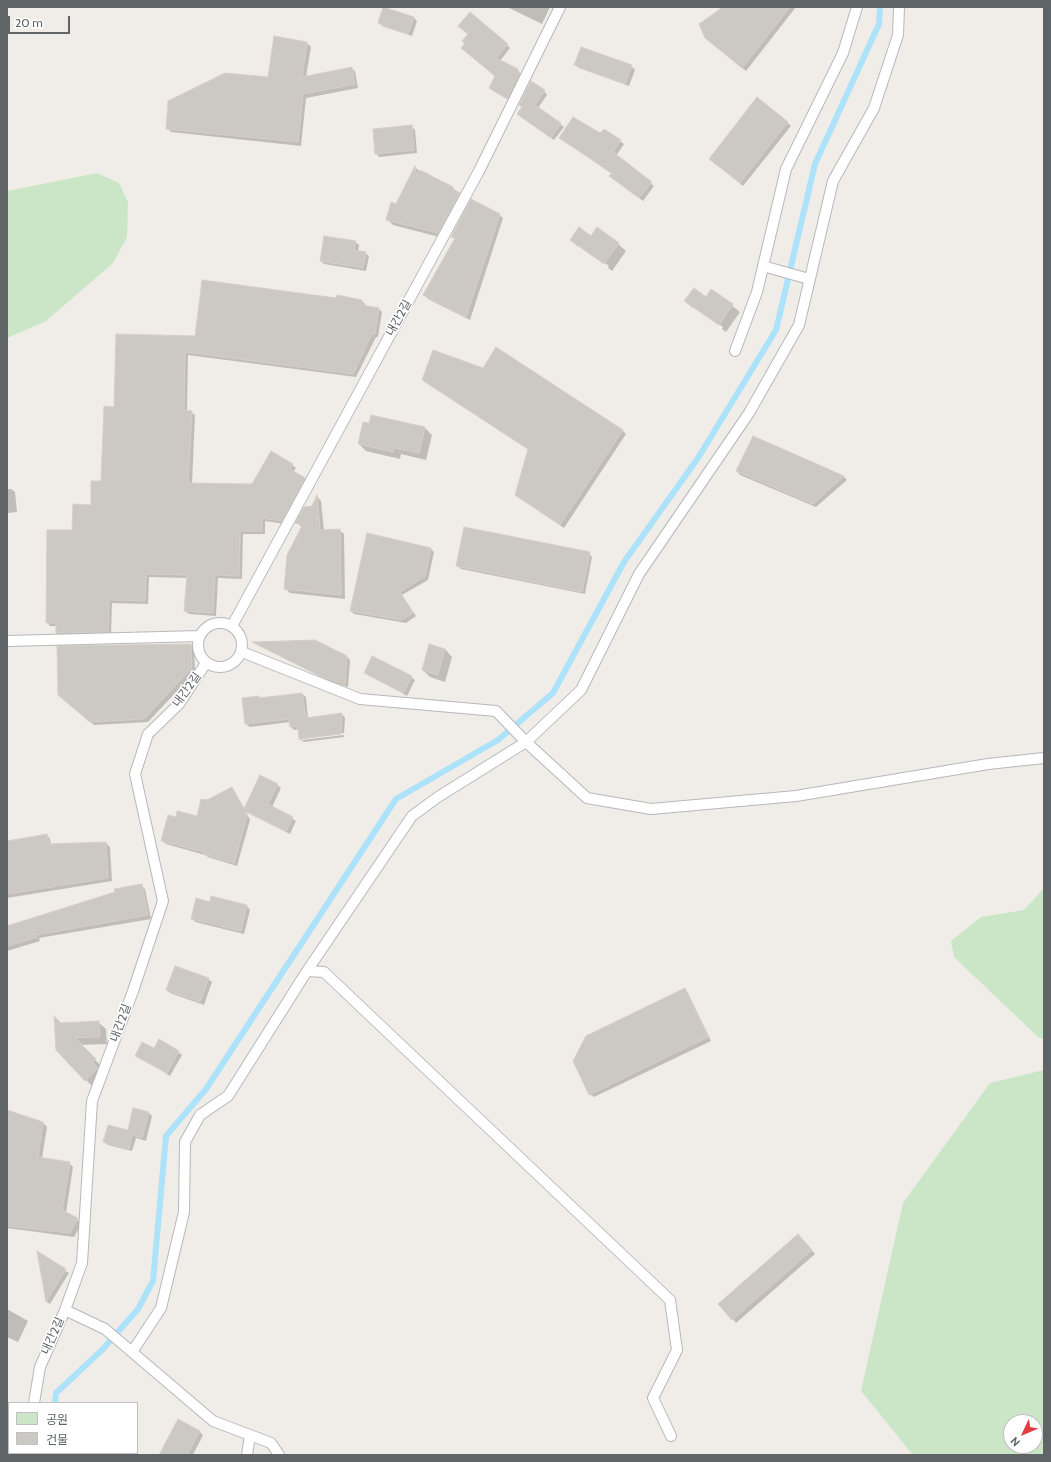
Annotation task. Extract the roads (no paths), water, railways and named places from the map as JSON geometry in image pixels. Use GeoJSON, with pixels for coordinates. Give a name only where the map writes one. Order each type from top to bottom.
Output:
{"type":"FeatureCollection","features":[{"type":"Feature","properties":{"kind":"lane","name":"내간2길"},"geometry":{"type":"LineString","coordinates":[[232,626],[479,171],[560,7]]}},
{"type":"Feature","properties":{"kind":"lane"},"geometry":{"type":"LineString","coordinates":[[735,351],[757,292],[786,169],[843,53],[856,7]]}},
{"type":"Feature","properties":{"kind":"lane"},"geometry":{"type":"LineString","coordinates":[[132,1352],[161,1308],[184,1212],[185,1142],[200,1115],[228,1096],[307,971],[412,816],[438,797],[526,742],[581,690],[639,574],[749,413],[799,325],[833,181],[874,108],[898,35],[899,7]]}},
{"type":"Feature","properties":{"kind":"lane"},"geometry":{"type":"LineString","coordinates":[[763,266],[809,279]]}},
{"type":"Feature","properties":{"kind":"lane"},"geometry":{"type":"LineString","coordinates":[[225,623],[232,626],[242,644],[242,652],[237,660],[230,665],[214,667],[206,663],[198,650],[200,636],[205,628],[214,624],[225,623]]}},
{"type":"Feature","properties":{"kind":"lane"},"geometry":{"type":"LineString","coordinates":[[7,641],[200,636]]}},
{"type":"Feature","properties":{"kind":"lane"},"geometry":{"type":"LineString","coordinates":[[242,652],[360,700],[496,711],[526,742],[587,798],[651,809],[796,796],[988,764],[1044,758]]}},
{"type":"Feature","properties":{"kind":"lane","name":"내간2길"},"geometry":{"type":"LineString","coordinates":[[34,1402],[40,1367],[65,1310],[82,1263],[92,1101],[163,901],[135,774],[148,734],[179,704],[206,663]]}},
{"type":"Feature","properties":{"kind":"lane"},"geometry":{"type":"LineString","coordinates":[[307,971],[324,972],[670,1300],[677,1350],[653,1398],[671,1436]]}},
{"type":"Feature","properties":{"kind":"lane"},"geometry":{"type":"LineString","coordinates":[[65,1310],[105,1329],[213,1421],[271,1443],[279,1455]]}},
{"type":"Feature","properties":{"kind":"lane"},"geometry":{"type":"LineString","coordinates":[[247,1455],[250,1435]]}},
{"type":"Feature","properties":{"kind":"waterway"},"geometry":{"type":"LineString","coordinates":[[55,1402],[56,1393],[102,1350],[138,1309],[153,1281],[166,1136],[206,1089],[396,799],[498,740],[553,693],[624,562],[698,458],[776,330],[815,164],[879,24],[880,7]]}}]}
